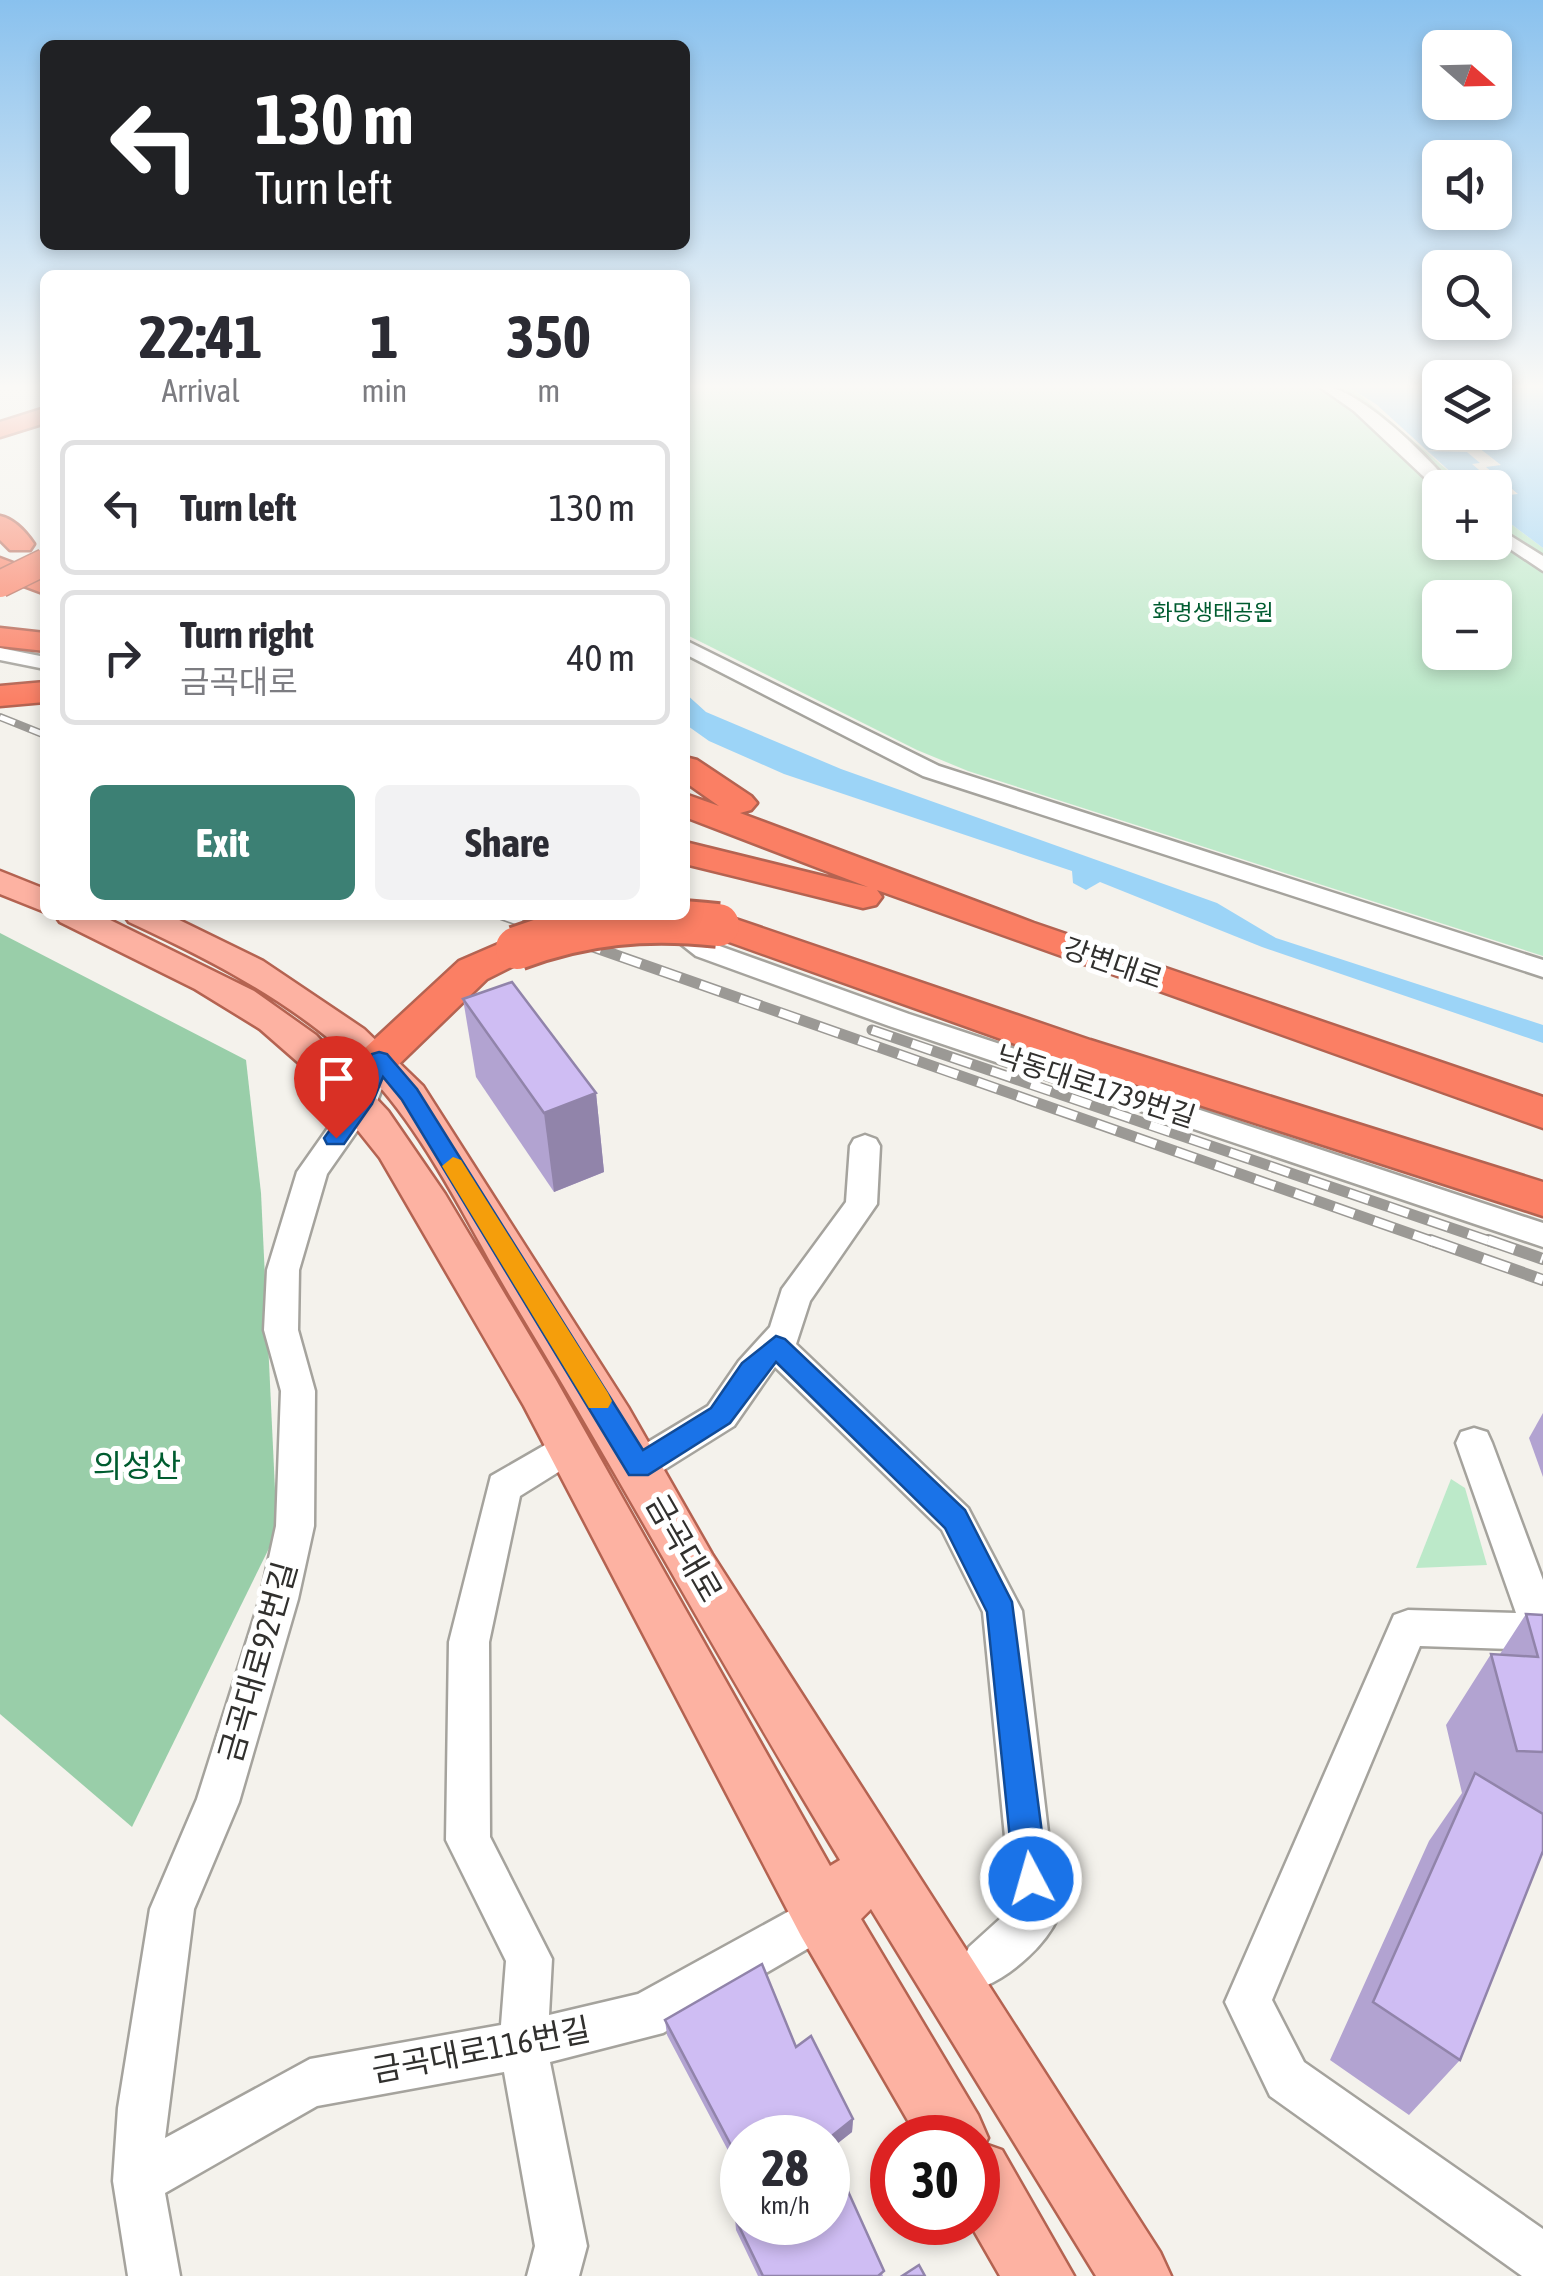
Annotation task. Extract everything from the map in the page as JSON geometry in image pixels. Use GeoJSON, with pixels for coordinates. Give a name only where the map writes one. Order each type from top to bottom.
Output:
{"type":"FeatureCollection","features":[{"type":"Feature","properties":{"kind":"highway"},"geometry":{"type":"LineString","coordinates":[[16,547],[40,578]]}},
{"type":"Feature","properties":{"kind":"highway"},"geometry":{"type":"LineString","coordinates":[[0,584],[40,564]]}},
{"type":"Feature","properties":{"kind":"highway"},"geometry":{"type":"LineString","coordinates":[[0,637],[40,641]]}},
{"type":"Feature","properties":{"kind":"highway"},"geometry":{"type":"LineString","coordinates":[[0,696],[40,692]]}},
{"type":"Feature","properties":{"kind":"highway"},"geometry":{"type":"LineString","coordinates":[[690,771],[739,803]]}},
{"type":"Feature","properties":{"kind":"highway","name":"강변대로"},"geometry":{"type":"LineString","coordinates":[[690,785],[1543,1083]]}},
{"type":"Feature","properties":{"kind":"highway","name":"강변대로"},"geometry":{"type":"LineString","coordinates":[[690,806],[1020,930],[1543,1114]]}},
{"type":"Feature","properties":{"kind":"highway"},"geometry":{"type":"LineString","coordinates":[[690,829],[846,865]]}},
{"type":"Feature","properties":{"kind":"highway"},"geometry":{"type":"LineString","coordinates":[[690,855],[1020,930]]}},
{"type":"Feature","properties":{"kind":"highway"},"geometry":{"type":"LineString","coordinates":[[370,1082],[473,970],[516,948],[610,920]]}},
{"type":"Feature","properties":{"kind":"highway"},"geometry":{"type":"LineString","coordinates":[[672,920],[718,925],[1075,1050],[1543,1199]]}},
{"type":"Feature","properties":{"kind":"main road"},"geometry":{"type":"LineString","coordinates":[[0,852],[40,870]]}},
{"type":"Feature","properties":{"kind":"main road"},"geometry":{"type":"LineString","coordinates":[[0,881],[40,900]]}},
{"type":"Feature","properties":{"kind":"main road","name":"금곡대로"},"geometry":{"type":"LineString","coordinates":[[82,920],[228,991],[327,1066],[410,1094],[638,1467],[694,1570],[882,1876],[1136,2276]]}},
{"type":"Feature","properties":{"kind":"main road","name":"금곡대로"},"geometry":{"type":"LineString","coordinates":[[151,920],[255,972],[332,1021],[370,1082],[430,1201],[571,1445],[822,1915],[942,2115]]}},
{"type":"Feature","properties":{"kind":"main road"},"geometry":{"type":"LineString","coordinates":[[822,1915],[854,1884],[882,1876]]}},
{"type":"Feature","properties":{"kind":"main road"},"geometry":{"type":"LineString","coordinates":[[1000,2211],[1039,2276]]}},
{"type":"Feature","properties":{"kind":"street"},"geometry":{"type":"LineString","coordinates":[[1512,543],[1543,565]]}},
{"type":"Feature","properties":{"kind":"street"},"geometry":{"type":"LineString","coordinates":[[690,649],[931,770],[1543,970]]}},
{"type":"Feature","properties":{"kind":"street"},"geometry":{"type":"LineString","coordinates":[[0,654],[40,663]]}},
{"type":"Feature","properties":{"kind":"street","name":"낙동대로1739번길"},"geometry":{"type":"LineString","coordinates":[[667,920],[706,950],[758,969],[1543,1235]]}},
{"type":"Feature","properties":{"kind":"street","name":"금곡대로92번길"},"geometry":{"type":"LineString","coordinates":[[154,2276],[138,2181],[142,2108],[172,1909],[218,1802],[279,1599],[295,1526],[298,1392],[281,1330],[283,1270],[312,1172],[370,1082]]}},
{"type":"Feature","properties":{"kind":"street"},"geometry":{"type":"LineString","coordinates":[[638,1467],[721,1416],[751,1371],[786,1332],[794,1298],[861,1204],[865,1146]]}},
{"type":"Feature","properties":{"kind":"street"},"geometry":{"type":"LineString","coordinates":[[776,1346],[955,1519],[1002,1611],[1035,1917],[985,1963]]}},
{"type":"Feature","properties":{"kind":"street"},"geometry":{"type":"LineString","coordinates":[[1474,1442],[1542,1632],[1408,1628],[1248,2002],[1288,2080],[1543,2260]]}},
{"type":"Feature","properties":{"kind":"street"},"geometry":{"type":"LineString","coordinates":[[553,2276],[562,2246],[523,2044],[530,1959],[468,1840],[470,1642],[504,1487],[571,1445]]}},
{"type":"Feature","properties":{"kind":"street","name":"금곡대로116번길"},"geometry":{"type":"LineString","coordinates":[[138,2181],[310,2083],[523,2044],[646,2016],[822,1915]]}},
{"type":"Feature","properties":{"kind":"green space","name":"화명생태공원"},"geometry":{"type":"Polygon","coordinates":[[[690,491],[1422,491],[1422,560],[1512,560],[1512,525],[1543,548],[1543,956],[968,771],[917,750],[690,636],[690,491]]]}},
{"type":"Feature","properties":{"kind":"green space","name":"의성산"},"geometry":{"type":"Polygon","coordinates":[[[0,933],[246,1060],[261,1193],[277,1532],[132,1827],[0,1714],[0,933]]]}},
{"type":"Feature","properties":{"kind":"green space"},"geometry":{"type":"Polygon","coordinates":[[[1451,1479],[1465,1488],[1487,1565],[1416,1568],[1451,1479]]]}},
{"type":"Feature","properties":{"kind":"water"},"geometry":{"type":"Polygon","coordinates":[[[1512,491],[1543,491],[1543,548],[1512,525],[1512,491]]]}},
{"type":"Feature","properties":{"kind":"water"},"geometry":{"type":"Polygon","coordinates":[[[690,698],[706,712],[841,769],[1217,903],[1276,938],[1543,1025],[1543,1043],[1262,947],[1100,882],[1086,890],[1073,883],[1072,871],[784,774],[709,741],[690,728],[690,698]]]}},
{"type":"Feature","properties":{"kind":"building"},"geometry":{"type":"Polygon","coordinates":[[[512,982],[596,1093],[544,1113],[463,999],[512,982]]]}},
{"type":"Feature","properties":{"kind":"building"},"geometry":{"type":"Polygon","coordinates":[[[1526,1614],[1543,1615],[1543,1752],[1517,1751],[1491,1654],[1538,1657],[1526,1614]]]}},
{"type":"Feature","properties":{"kind":"building"},"geometry":{"type":"Polygon","coordinates":[[[1475,1773],[1543,1814],[1543,1851],[1460,2060],[1373,2002],[1475,1773]]]}},
{"type":"Feature","properties":{"kind":"building"},"geometry":{"type":"Polygon","coordinates":[[[762,1964],[796,2047],[811,2036],[853,2119],[850,2121],[850,2115],[720,2115],[720,2124],[665,2020],[762,1964]]]}},
{"type":"Feature","properties":{"kind":"building"},"geometry":{"type":"Polygon","coordinates":[[[850,2196],[884,2271],[878,2276],[763,2276],[748,2245],[850,2245],[850,2196]]]}},
{"type":"Feature","properties":{"kind":"building"},"geometry":{"type":"Polygon","coordinates":[[[919,2265],[925,2276],[902,2276],[919,2265]]]}},
{"type":"Feature","properties":{"kind":"railway"},"geometry":{"type":"LineString","coordinates":[[0,717],[40,733]]}},
{"type":"Feature","properties":{"kind":"railway"},"geometry":{"type":"LineString","coordinates":[[516,920],[1437,1243]]}},
{"type":"Feature","properties":{"kind":"railway"},"geometry":{"type":"LineString","coordinates":[[872,1030],[1495,1243]]}},
{"type":"Feature","properties":{"kind":"railway"},"geometry":{"type":"LineString","coordinates":[[1430,1240],[1543,1280]]}},
{"type":"Feature","properties":{"kind":"railway"},"geometry":{"type":"LineString","coordinates":[[1488,1240],[1543,1259]]}},
{"type":"Feature","properties":{"kind":"slow traffic"},"geometry":{"type":"LineString","coordinates":[[453,1166],[598,1401]]}},
{"type":"Feature","properties":{"kind":"route"},"geometry":{"type":"LineString","coordinates":[[336,1138],[361,1104],[379,1060],[410,1094],[638,1467],[721,1416],[751,1371],[776,1346],[955,1519],[1002,1611],[1031,1879]]}}]}
